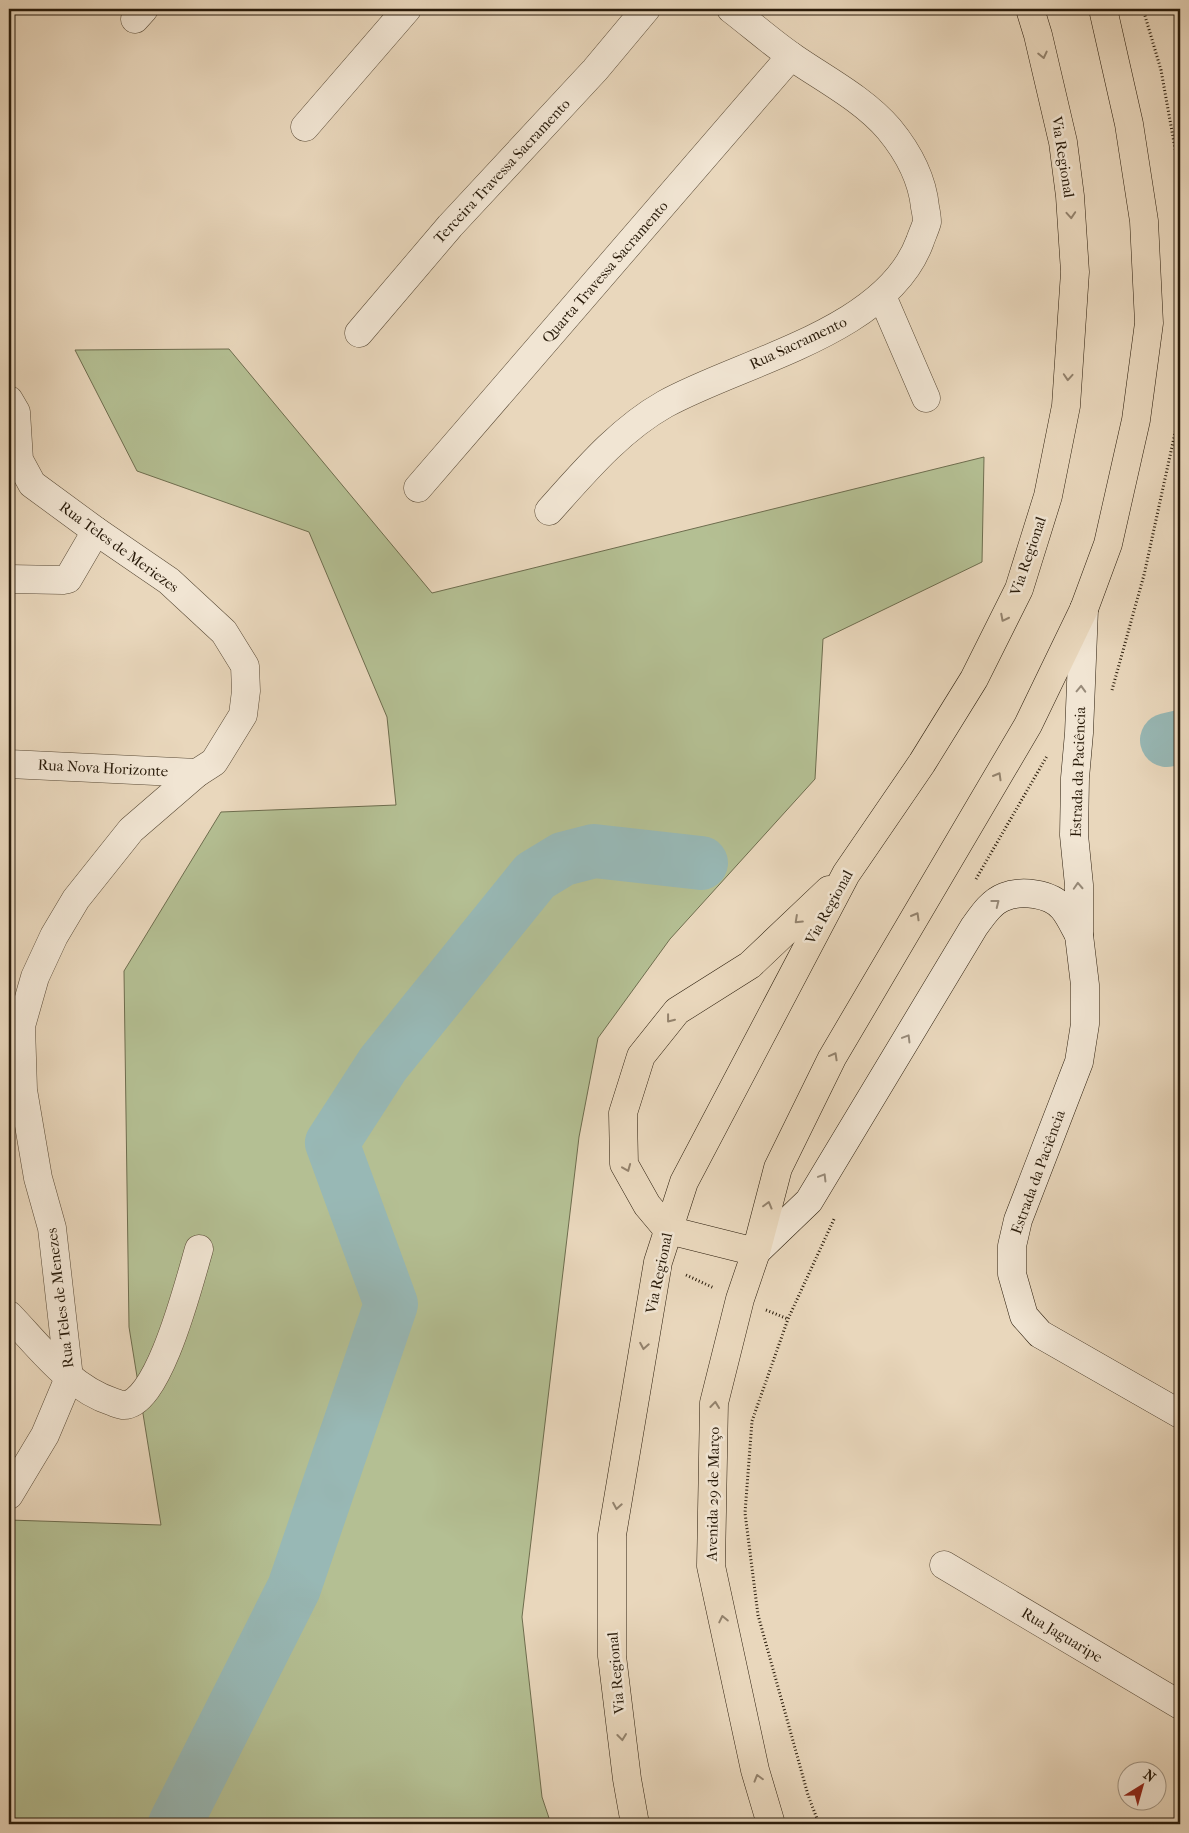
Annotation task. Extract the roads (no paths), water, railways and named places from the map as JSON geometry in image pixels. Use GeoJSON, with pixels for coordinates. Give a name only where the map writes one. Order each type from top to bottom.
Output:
{"type":"FeatureCollection","features":[{"type":"Feature","properties":{"kind":"main road","name":"Via Regional"},"geometry":{"type":"LineString","coordinates":[[635,1824],[627,1779],[612,1656],[612,1535],[658,1262],[684,1182],[846,874],[922,763],[974,679],[1019,589],[1048,496],[1066,406],[1075,272],[1070,196],[1063,142],[1038,35],[1030,9]]}},
{"type":"Feature","properties":{"kind":"main road"},"geometry":{"type":"LineString","coordinates":[[846,874],[750,965],[677,1011],[641,1056],[623,1113],[624,1164],[647,1205],[668,1230],[756,1252],[778,1168],[832,1058],[1028,725],[1084,609],[1108,544],[1136,420],[1149,323],[1144,221],[1129,124],[1103,9]]}},
{"type":"Feature","properties":{"kind":"main road","name":"Avenida 29 de Março"},"geometry":{"type":"LineString","coordinates":[[756,1252],[740,1300],[714,1403],[711,1566],[755,1770],[771,1824]]}},
{"type":"Feature","properties":{"kind":"street"},"geometry":{"type":"LineString","coordinates":[[304,126],[407,9]]}},
{"type":"Feature","properties":{"kind":"street","name":"Terceira Travessa Sacramento"},"geometry":{"type":"LineString","coordinates":[[359,333],[450,226],[595,70],[646,9]]}},
{"type":"Feature","properties":{"kind":"street","name":"Rua Sacramento"},"geometry":{"type":"LineString","coordinates":[[548,511],[603,452],[637,422],[666,404],[718,379],[819,336],[851,318],[882,296],[900,277],[916,252],[927,221],[923,189],[911,158],[888,128],[862,103],[792,56],[731,9]]}},
{"type":"Feature","properties":{"kind":"street","name":"Quarta Travessa Sacramento"},"geometry":{"type":"LineString","coordinates":[[418,488],[792,56]]}},
{"type":"Feature","properties":{"kind":"street"},"geometry":{"type":"LineString","coordinates":[[882,296],[926,398]]}},
{"type":"Feature","properties":{"kind":"street","name":"Rua Teles de Meriezes"},"geometry":{"type":"LineString","coordinates":[[9,400],[16,412],[19,460],[32,484],[169,581],[224,632],[245,666],[246,691],[243,715],[214,762],[198,773],[131,830],[76,899],[54,936],[35,977],[15,1026],[23,1090],[38,1178]]}},
{"type":"Feature","properties":{"kind":"street"},"geometry":{"type":"LineString","coordinates":[[9,579],[63,580],[68,578],[96,531]]}},
{"type":"Feature","properties":{"kind":"street","name":"Estrada da Paciência"},"geometry":{"type":"LineString","coordinates":[[1084,609],[1079,733],[1075,778],[1074,835],[1079,885],[1079,935],[1085,984],[1084,1024],[1079,1062],[1018,1220],[1012,1246],[1012,1274],[1024,1316],[1040,1334],[1180,1414]]}},
{"type":"Feature","properties":{"kind":"street","name":"Rua Nova Horizonte"},"geometry":{"type":"LineString","coordinates":[[9,764],[198,773]]}},
{"type":"Feature","properties":{"kind":"street","name":"Estrada da Paciência"},"geometry":{"type":"LineString","coordinates":[[756,1252],[809,1201],[985,911],[1003,897],[1022,893],[1044,896],[1062,907],[1079,935]]}},
{"type":"Feature","properties":{"kind":"street","name":"Rua Teles de Menezes"},"geometry":{"type":"LineString","coordinates":[[9,1495],[45,1435],[69,1378],[52,1228],[38,1178]]}},
{"type":"Feature","properties":{"kind":"street"},"geometry":{"type":"LineString","coordinates":[[9,1315],[69,1378],[104,1399],[123,1405],[136,1402],[150,1384],[170,1342],[199,1249]]}},
{"type":"Feature","properties":{"kind":"street","name":"Rua Jaguaripe"},"geometry":{"type":"LineString","coordinates":[[944,1565],[1180,1705]]}},
{"type":"Feature","properties":{"kind":"waterway"},"geometry":{"type":"LineString","coordinates":[[1167,740],[1180,737]]}},
{"type":"Feature","properties":{"kind":"waterway"},"geometry":{"type":"LineString","coordinates":[[175,1824],[294,1588],[391,1304],[332,1143],[383,1064],[535,876],[563,859],[594,851],[701,863]]}}]}
